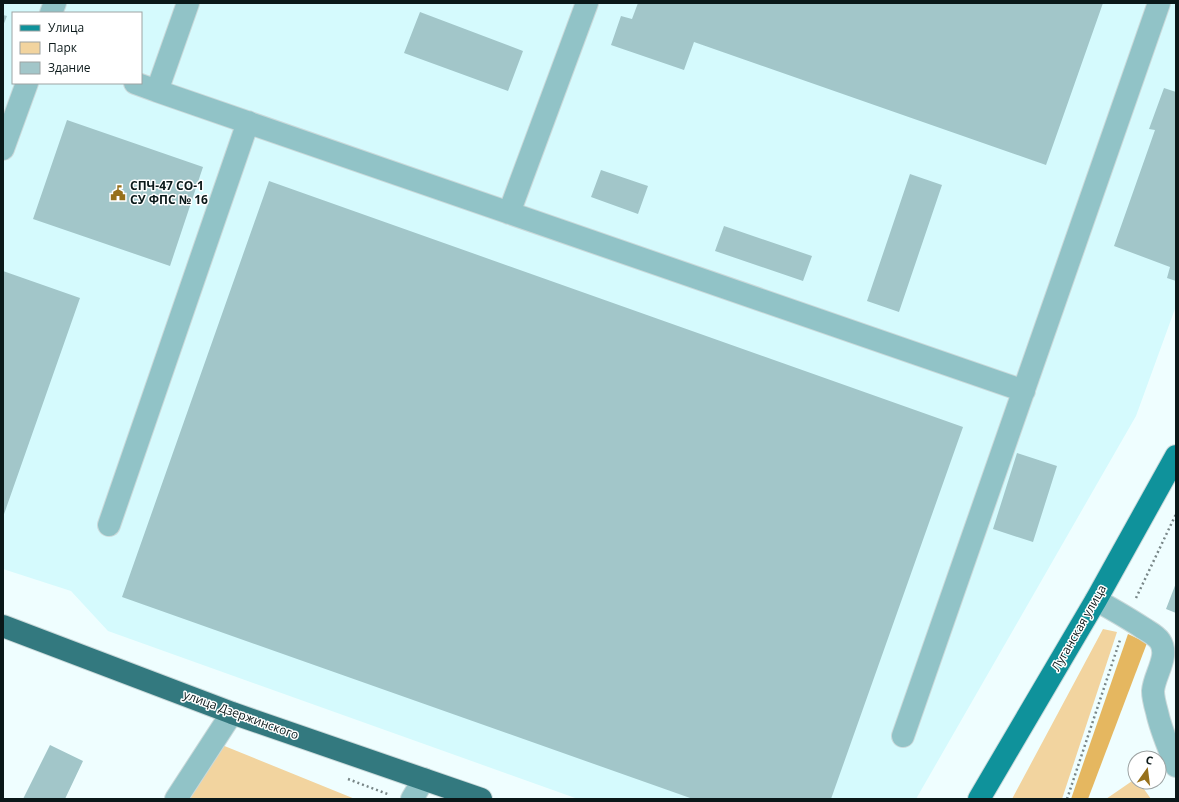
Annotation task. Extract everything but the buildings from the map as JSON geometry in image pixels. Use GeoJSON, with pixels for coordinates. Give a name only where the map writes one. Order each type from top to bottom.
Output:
{"type":"FeatureCollection","features":[{"type":"Feature","properties":{"kind":"highway","name":"улица Дзержинского"},"geometry":{"type":"LineString","coordinates":[[3,626],[232,713],[482,799]]}},
{"type":"Feature","properties":{"kind":"main road","name":"Луганская улица"},"geometry":{"type":"LineString","coordinates":[[979,799],[1096,600],[1176,456]]}},
{"type":"Feature","properties":{"kind":"street"},"geometry":{"type":"LineString","coordinates":[[157,91],[188,3]]}},
{"type":"Feature","properties":{"kind":"street"},"geometry":{"type":"LineString","coordinates":[[509,213],[587,3]]}},
{"type":"Feature","properties":{"kind":"street"},"geometry":{"type":"LineString","coordinates":[[903,736],[1159,3]]}},
{"type":"Feature","properties":{"kind":"street"},"geometry":{"type":"LineString","coordinates":[[3,149],[27,84]]}},
{"type":"Feature","properties":{"kind":"street"},"geometry":{"type":"LineString","coordinates":[[138,84],[1024,391]]}},
{"type":"Feature","properties":{"kind":"street"},"geometry":{"type":"LineString","coordinates":[[109,525],[248,122]]}},
{"type":"Feature","properties":{"kind":"street"},"geometry":{"type":"LineString","coordinates":[[1096,600],[1155,635],[1160,641],[1164,655],[1155,680],[1153,690],[1154,699],[1161,729],[1176,766]]}},
{"type":"Feature","properties":{"kind":"street"},"geometry":{"type":"LineString","coordinates":[[176,799],[232,713]]}},
{"type":"Feature","properties":{"kind":"street"},"geometry":{"type":"LineString","coordinates":[[412,799],[424,780]]}},
{"type":"Feature","properties":{"kind":"path"},"geometry":{"type":"LineString","coordinates":[[1067,799],[1127,618],[1176,514]]}},
{"type":"Feature","properties":{"kind":"shaded area"},"geometry":{"type":"Polygon","coordinates":[[[3,3],[1176,3],[1176,306],[1136,416],[916,799],[578,799],[108,631],[71,591],[3,569],[3,3]]]}},
{"type":"Feature","properties":{"kind":"shaded area"},"geometry":{"type":"Polygon","coordinates":[[[1128,634],[1147,643],[1088,799],[1071,799],[1128,634]]]}},
{"type":"Feature","properties":{"kind":"green space"},"geometry":{"type":"Polygon","coordinates":[[[1103,629],[1117,632],[1062,799],[1012,799],[1103,629]]]}},
{"type":"Feature","properties":{"kind":"green space"},"geometry":{"type":"Polygon","coordinates":[[[222,745],[355,799],[190,799],[222,745]]]}},
{"type":"Feature","properties":{"kind":"green space"},"geometry":{"type":"Polygon","coordinates":[[[1127,785],[1127,790],[1145,790],[1151,799],[1106,799],[1127,785]]]}},
{"type":"Feature","properties":{"kind":"place","name":"СПЧ-47 СО-1 СУ ФПС № 16"},"geometry":{"type":"Point","coordinates":[118,193]}}]}
